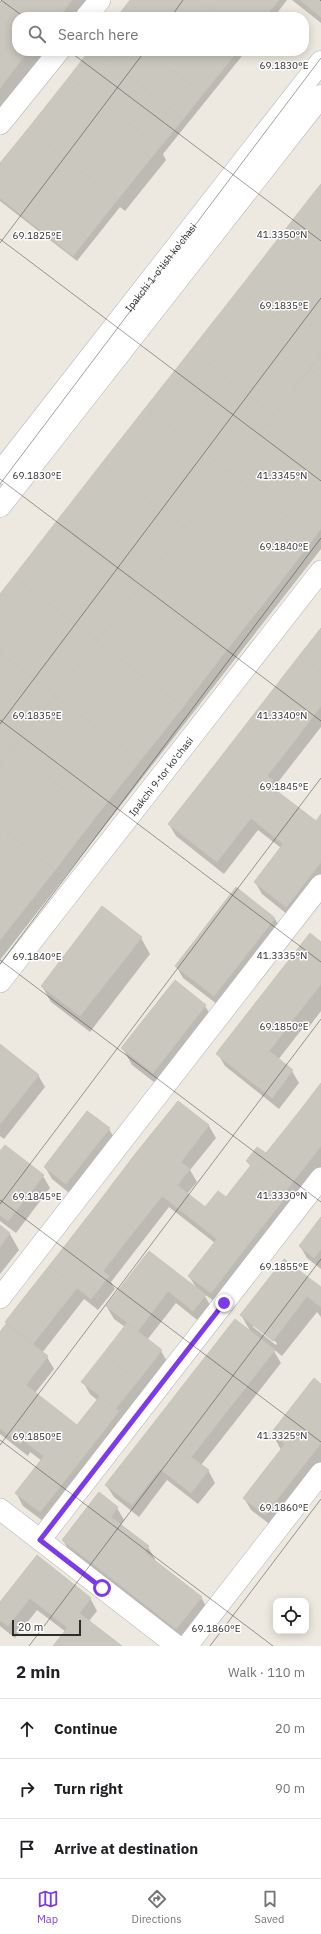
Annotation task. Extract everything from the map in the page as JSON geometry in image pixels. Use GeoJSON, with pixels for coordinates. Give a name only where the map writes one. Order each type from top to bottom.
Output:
{"type":"FeatureCollection","features":[{"type":"Feature","properties":{"kind":"main road","name":"Ipakchi 1-o'tish ko'chasi"},"geometry":{"type":"LineString","coordinates":[[0,473],[321,62]]}},
{"type":"Feature","properties":{"kind":"main road"},"geometry":{"type":"LineString","coordinates":[[0,506],[321,96]]}},
{"type":"Feature","properties":{"kind":"street"},"geometry":{"type":"LineString","coordinates":[[90,12],[100,0]]}},
{"type":"Feature","properties":{"kind":"street"},"geometry":{"type":"LineString","coordinates":[[0,124],[55,56]]}},
{"type":"Feature","properties":{"kind":"street","name":"Ipakchi 9-tor ko'chasi"},"geometry":{"type":"LineString","coordinates":[[0,982],[321,571]]}},
{"type":"Feature","properties":{"kind":"street"},"geometry":{"type":"LineString","coordinates":[[0,1298],[321,885]]}},
{"type":"Feature","properties":{"kind":"street"},"geometry":{"type":"LineString","coordinates":[[40,1540],[321,1178]]}},
{"type":"Feature","properties":{"kind":"street"},"geometry":{"type":"LineString","coordinates":[[187,1646],[321,1473]]}},
{"type":"Feature","properties":{"kind":"street"},"geometry":{"type":"LineString","coordinates":[[0,1509],[177,1646]]}},
{"type":"Feature","properties":{"kind":"building"},"geometry":{"type":"Polygon","coordinates":[[[4,0],[10,0],[26,12],[12,12],[12,56],[24,56],[9,76],[0,69],[0,5],[4,0]]]}},
{"type":"Feature","properties":{"kind":"building"},"geometry":{"type":"Polygon","coordinates":[[[10,0],[72,0],[63,12],[26,12],[10,0]]]}},
{"type":"Feature","properties":{"kind":"building"},"geometry":{"type":"Polygon","coordinates":[[[130,0],[198,0],[214,12],[121,12],[130,0]]]}},
{"type":"Feature","properties":{"kind":"building"},"geometry":{"type":"Polygon","coordinates":[[[198,0],[279,0],[269,12],[214,12],[198,0]]]}},
{"type":"Feature","properties":{"kind":"building"},"geometry":{"type":"Polygon","coordinates":[[[300,0],[321,0],[321,17],[300,0]]]}},
{"type":"Feature","properties":{"kind":"building"},"geometry":{"type":"Polygon","coordinates":[[[85,56],[104,56],[183,119],[160,147],[69,77],[85,56]]]}},
{"type":"Feature","properties":{"kind":"building"},"geometry":{"type":"Polygon","coordinates":[[[104,56],[155,56],[203,94],[183,119],[104,56]]]}},
{"type":"Feature","properties":{"kind":"building"},"geometry":{"type":"Polygon","coordinates":[[[155,56],[234,56],[203,94],[155,56]]]}},
{"type":"Feature","properties":{"kind":"building"},"geometry":{"type":"Polygon","coordinates":[[[0,69],[9,76],[0,88],[0,69]]]}},
{"type":"Feature","properties":{"kind":"building"},"geometry":{"type":"Polygon","coordinates":[[[69,77],[160,147],[118,199],[27,130],[69,77]]]}},
{"type":"Feature","properties":{"kind":"building"},"geometry":{"type":"Polygon","coordinates":[[[27,130],[118,199],[73,256],[0,198],[0,163],[27,130]]]}},
{"type":"Feature","properties":{"kind":"building"},"geometry":{"type":"Polygon","coordinates":[[[321,184],[321,194],[316,190],[321,184]]]}},
{"type":"Feature","properties":{"kind":"building"},"geometry":{"type":"Polygon","coordinates":[[[316,190],[321,194],[321,267],[281,235],[316,190]]]}},
{"type":"Feature","properties":{"kind":"building"},"geometry":{"type":"Polygon","coordinates":[[[281,235],[321,267],[321,353],[239,289],[281,235]]]}},
{"type":"Feature","properties":{"kind":"building"},"geometry":{"type":"Polygon","coordinates":[[[239,289],[321,353],[274,415],[191,350],[239,289]]]}},
{"type":"Feature","properties":{"kind":"building"},"geometry":{"type":"Polygon","coordinates":[[[191,350],[274,415],[229,472],[146,407],[191,350]]]}},
{"type":"Feature","properties":{"kind":"building"},"geometry":{"type":"Polygon","coordinates":[[[321,354],[321,378],[310,369],[321,354]]]}},
{"type":"Feature","properties":{"kind":"building"},"geometry":{"type":"Polygon","coordinates":[[[310,369],[321,378],[321,466],[267,423],[310,369]]]}},
{"type":"Feature","properties":{"kind":"building"},"geometry":{"type":"Polygon","coordinates":[[[146,407],[229,472],[185,528],[102,463],[146,407]]]}},
{"type":"Feature","properties":{"kind":"building"},"geometry":{"type":"Polygon","coordinates":[[[267,423],[321,466],[321,528],[314,538],[229,472],[267,423]]]}},
{"type":"Feature","properties":{"kind":"building"},"geometry":{"type":"Polygon","coordinates":[[[102,463],[185,528],[140,587],[56,522],[102,463]]]}},
{"type":"Feature","properties":{"kind":"building"},"geometry":{"type":"Polygon","coordinates":[[[229,472],[314,538],[271,594],[185,528],[229,472]]]}},
{"type":"Feature","properties":{"kind":"building"},"geometry":{"type":"Polygon","coordinates":[[[56,522],[140,587],[97,641],[14,576],[56,522]]]}},
{"type":"Feature","properties":{"kind":"building"},"geometry":{"type":"Polygon","coordinates":[[[185,528],[271,594],[225,652],[140,587],[185,528]]]}},
{"type":"Feature","properties":{"kind":"building"},"geometry":{"type":"Polygon","coordinates":[[[14,576],[97,641],[55,695],[0,652],[0,594],[14,576]]]}},
{"type":"Feature","properties":{"kind":"building"},"geometry":{"type":"Polygon","coordinates":[[[140,587],[225,652],[183,707],[97,641],[140,587]]]}},
{"type":"Feature","properties":{"kind":"building"},"geometry":{"type":"Polygon","coordinates":[[[321,628],[321,673],[299,656],[321,628]]]}},
{"type":"Feature","properties":{"kind":"building"},"geometry":{"type":"Polygon","coordinates":[[[97,641],[183,707],[140,761],[55,695],[97,641]]]}},
{"type":"Feature","properties":{"kind":"building"},"geometry":{"type":"Polygon","coordinates":[[[0,652],[55,695],[12,749],[0,740],[0,652]]]}},
{"type":"Feature","properties":{"kind":"building"},"geometry":{"type":"Polygon","coordinates":[[[299,656],[321,673],[321,706],[292,744],[254,714],[299,656]]]}},
{"type":"Feature","properties":{"kind":"building"},"geometry":{"type":"Polygon","coordinates":[[[55,695],[140,761],[97,815],[12,749],[55,695]]]}},
{"type":"Feature","properties":{"kind":"building"},"geometry":{"type":"Polygon","coordinates":[[[254,714],[292,744],[267,776],[273,780],[269,785],[316,821],[321,814],[321,851],[213,767],[254,714]]]}},
{"type":"Feature","properties":{"kind":"building"},"geometry":{"type":"Polygon","coordinates":[[[0,740],[12,749],[0,765],[0,740]]]}},
{"type":"Feature","properties":{"kind":"building"},"geometry":{"type":"Polygon","coordinates":[[[12,749],[97,815],[55,870],[0,827],[0,765],[12,749]]]}},
{"type":"Feature","properties":{"kind":"building"},"geometry":{"type":"Polygon","coordinates":[[[213,767],[321,851],[321,862],[286,907],[254,882],[283,844],[251,818],[217,862],[168,824],[213,767]]]}},
{"type":"Feature","properties":{"kind":"building"},"geometry":{"type":"Polygon","coordinates":[[[0,827],[55,870],[0,940],[0,827]]]}},
{"type":"Feature","properties":{"kind":"building"},"geometry":{"type":"Polygon","coordinates":[[[236,887],[275,918],[214,996],[175,966],[236,887]]]}},
{"type":"Feature","properties":{"kind":"building"},"geometry":{"type":"Polygon","coordinates":[[[102,906],[142,937],[80,1016],[41,986],[102,906]]]}},
{"type":"Feature","properties":{"kind":"building"},"geometry":{"type":"Polygon","coordinates":[[[310,933],[321,942],[321,984],[296,1016],[264,992],[310,933]]]}},
{"type":"Feature","properties":{"kind":"building"},"geometry":{"type":"Polygon","coordinates":[[[175,980],[206,1005],[153,1073],[121,1048],[175,980]]]}},
{"type":"Feature","properties":{"kind":"building"},"geometry":{"type":"Polygon","coordinates":[[[264,992],[296,1016],[253,1072],[221,1047],[264,992]]]}},
{"type":"Feature","properties":{"kind":"building"},"geometry":{"type":"Polygon","coordinates":[[[0,1044],[39,1075],[0,1124],[0,1044]]]}},
{"type":"Feature","properties":{"kind":"building"},"geometry":{"type":"Polygon","coordinates":[[[221,1047],[253,1072],[269,1051],[293,1070],[272,1098],[216,1054],[221,1047]]]}},
{"type":"Feature","properties":{"kind":"building"},"geometry":{"type":"Polygon","coordinates":[[[321,1083],[321,1131],[298,1113],[321,1083]]]}},
{"type":"Feature","properties":{"kind":"building"},"geometry":{"type":"Polygon","coordinates":[[[178,1101],[209,1125],[181,1162],[190,1169],[177,1186],[136,1153],[178,1101]]]}},
{"type":"Feature","properties":{"kind":"building"},"geometry":{"type":"Polygon","coordinates":[[[87,1111],[110,1128],[66,1184],[44,1167],[87,1111]]]}},
{"type":"Feature","properties":{"kind":"building"},"geometry":{"type":"Polygon","coordinates":[[[298,1113],[321,1131],[321,1146],[285,1192],[246,1161],[257,1147],[266,1153],[298,1113]]]}},
{"type":"Feature","properties":{"kind":"building"},"geometry":{"type":"Polygon","coordinates":[[[5,1145],[44,1175],[8,1221],[0,1215],[0,1151],[5,1145]]]}},
{"type":"Feature","properties":{"kind":"building"},"geometry":{"type":"Polygon","coordinates":[[[136,1153],[250,1242],[211,1293],[188,1276],[217,1239],[162,1196],[128,1239],[92,1211],[136,1153]]]}},
{"type":"Feature","properties":{"kind":"building"},"geometry":{"type":"Polygon","coordinates":[[[251,1165],[288,1194],[250,1242],[205,1207],[218,1191],[226,1197],[251,1165]]]}},
{"type":"Feature","properties":{"kind":"building"},"geometry":{"type":"Polygon","coordinates":[[[92,1211],[128,1239],[103,1271],[109,1276],[91,1299],[49,1266],[92,1211]]]}},
{"type":"Feature","properties":{"kind":"building"},"geometry":{"type":"Polygon","coordinates":[[[321,1217],[321,1249],[314,1258],[299,1246],[321,1217]]]}},
{"type":"Feature","properties":{"kind":"building"},"geometry":{"type":"Polygon","coordinates":[[[0,1225],[10,1233],[0,1247],[0,1225]]]}},
{"type":"Feature","properties":{"kind":"building"},"geometry":{"type":"Polygon","coordinates":[[[149,1251],[206,1295],[193,1311],[168,1291],[138,1331],[106,1306],[149,1251]]]}},
{"type":"Feature","properties":{"kind":"building"},"geometry":{"type":"Polygon","coordinates":[[[284,1259],[321,1287],[321,1307],[307,1296],[273,1341],[240,1315],[284,1259]]]}},
{"type":"Feature","properties":{"kind":"building"},"geometry":{"type":"Polygon","coordinates":[[[49,1266],[77,1288],[54,1317],[26,1295],[49,1266]]]}},
{"type":"Feature","properties":{"kind":"building"},"geometry":{"type":"Polygon","coordinates":[[[26,1295],[54,1317],[33,1344],[5,1322],[26,1295]]]}},
{"type":"Feature","properties":{"kind":"building"},"geometry":{"type":"Polygon","coordinates":[[[235,1319],[275,1350],[231,1406],[191,1375],[235,1319]]]}},
{"type":"Feature","properties":{"kind":"building"},"geometry":{"type":"Polygon","coordinates":[[[127,1323],[162,1350],[138,1381],[103,1354],[127,1323]]]}},
{"type":"Feature","properties":{"kind":"building"},"geometry":{"type":"Polygon","coordinates":[[[6,1324],[48,1356],[26,1385],[77,1425],[100,1396],[119,1411],[81,1460],[0,1397],[0,1332],[6,1324]]]}},
{"type":"Feature","properties":{"kind":"building"},"geometry":{"type":"Polygon","coordinates":[[[103,1354],[138,1381],[116,1408],[81,1382],[103,1354]]]}},
{"type":"Feature","properties":{"kind":"building"},"geometry":{"type":"Polygon","coordinates":[[[191,1375],[231,1406],[189,1460],[149,1429],[191,1375]]]}},
{"type":"Feature","properties":{"kind":"building"},"geometry":{"type":"Polygon","coordinates":[[[314,1378],[321,1384],[321,1443],[307,1461],[271,1433],[314,1378]]]}},
{"type":"Feature","properties":{"kind":"building"},"geometry":{"type":"Polygon","coordinates":[[[0,1397],[81,1460],[40,1512],[15,1493],[44,1456],[23,1440],[20,1444],[0,1428],[0,1397]]]}},
{"type":"Feature","properties":{"kind":"building"},"geometry":{"type":"Polygon","coordinates":[[[149,1429],[189,1460],[191,1457],[209,1470],[191,1493],[160,1469],[132,1505],[105,1485],[149,1429]]]}},
{"type":"Feature","properties":{"kind":"building"},"geometry":{"type":"Polygon","coordinates":[[[285,1444],[307,1461],[265,1515],[243,1498],[285,1444]]]}},
{"type":"Feature","properties":{"kind":"building"},"geometry":{"type":"Polygon","coordinates":[[[99,1492],[118,1507],[111,1517],[149,1546],[119,1584],[62,1540],[99,1492]]]}},
{"type":"Feature","properties":{"kind":"building"},"geometry":{"type":"Polygon","coordinates":[[[144,1552],[202,1597],[176,1629],[119,1584],[144,1552]]]}},
{"type":"Feature","properties":{"kind":"building"},"geometry":{"type":"Polygon","coordinates":[[[37,1555],[91,1598],[68,1628],[30,1598],[8,1626],[0,1620],[0,1602],[37,1555]]]}},
{"type":"Feature","properties":{"kind":"building"},"geometry":{"type":"Polygon","coordinates":[[[79,1613],[122,1646],[53,1646],[79,1613]]]}},
{"type":"Feature","properties":{"kind":"route"},"geometry":{"type":"LineString","coordinates":[[102,1588],[40,1540],[224,1303]]}}]}
